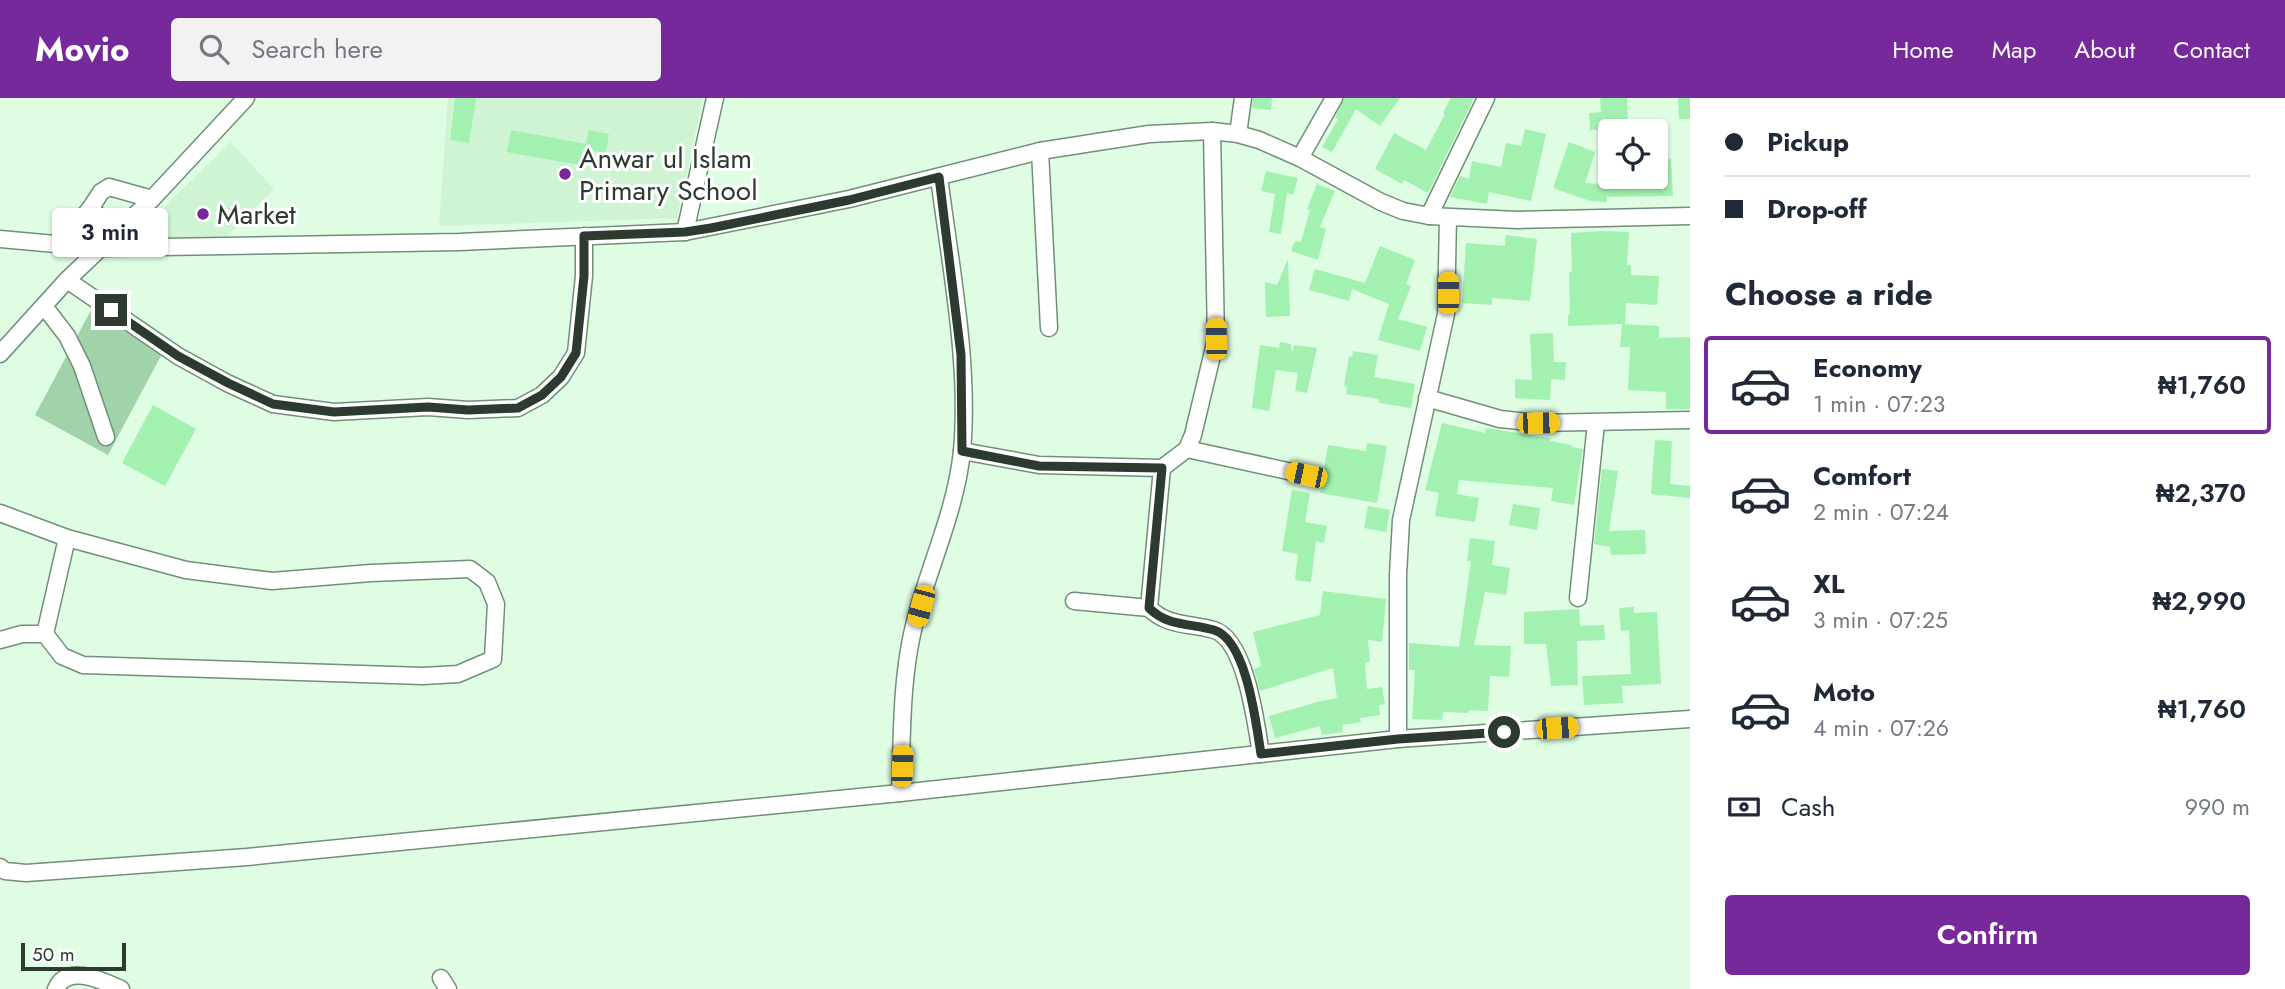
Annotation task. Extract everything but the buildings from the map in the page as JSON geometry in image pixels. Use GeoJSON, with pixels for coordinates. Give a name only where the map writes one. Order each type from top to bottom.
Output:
{"type":"FeatureCollection","features":[{"type":"Feature","properties":{"kind":"street"},"geometry":{"type":"LineString","coordinates":[[0,354],[67,280],[152,199],[246,98]]}},
{"type":"Feature","properties":{"kind":"street"},"geometry":{"type":"LineString","coordinates":[[685,232],[715,98]]}},
{"type":"Feature","properties":{"kind":"street"},"geometry":{"type":"LineString","coordinates":[[1238,134],[1243,98]]}},
{"type":"Feature","properties":{"kind":"street"},"geometry":{"type":"LineString","coordinates":[[1300,158],[1334,98]]}},
{"type":"Feature","properties":{"kind":"street"},"geometry":{"type":"LineString","coordinates":[[1430,216],[1486,98]]}},
{"type":"Feature","properties":{"kind":"street"},"geometry":{"type":"LineString","coordinates":[[962,451],[1039,466],[1162,468],[1187,449],[1193,435],[1216,339],[1212,131]]}},
{"type":"Feature","properties":{"kind":"street"},"geometry":{"type":"LineString","coordinates":[[0,239],[99,248],[459,242],[685,232],[849,200],[1040,151],[1149,134],[1212,131],[1259,140],[1300,158],[1381,202],[1403,211],[1430,216],[1518,220],[1690,216]]}},
{"type":"Feature","properties":{"kind":"street"},"geometry":{"type":"LineString","coordinates":[[1040,151],[1049,328]]}},
{"type":"Feature","properties":{"kind":"street"},"geometry":{"type":"LineString","coordinates":[[901,793],[909,650],[955,492],[962,451],[961,355],[939,177]]}},
{"type":"Feature","properties":{"kind":"street"},"geometry":{"type":"LineString","coordinates":[[59,244],[90,209],[101,192],[109,187],[152,199]]}},
{"type":"Feature","properties":{"kind":"street"},"geometry":{"type":"LineString","coordinates":[[90,209],[118,231]]}},
{"type":"Feature","properties":{"kind":"street"},"geometry":{"type":"LineString","coordinates":[[1398,739],[1398,575],[1401,520],[1446,314],[1448,218]]}},
{"type":"Feature","properties":{"kind":"street"},"geometry":{"type":"LineString","coordinates":[[67,280],[178,356],[273,404],[334,412],[428,407],[468,410],[518,408],[542,395],[561,377],[576,353],[584,276],[584,236]]}},
{"type":"Feature","properties":{"kind":"street"},"geometry":{"type":"LineString","coordinates":[[44,306],[67,336],[82,366],[106,437]]}},
{"type":"Feature","properties":{"kind":"street"},"geometry":{"type":"LineString","coordinates":[[1427,398],[1500,419],[1538,423],[1690,420]]}},
{"type":"Feature","properties":{"kind":"street"},"geometry":{"type":"LineString","coordinates":[[1578,598],[1596,423]]}},
{"type":"Feature","properties":{"kind":"street"},"geometry":{"type":"LineString","coordinates":[[1187,449],[1306,475]]}},
{"type":"Feature","properties":{"kind":"street"},"geometry":{"type":"LineString","coordinates":[[1149,608],[1162,468]]}},
{"type":"Feature","properties":{"kind":"street"},"geometry":{"type":"LineString","coordinates":[[0,513],[67,538],[186,570],[272,581],[470,569],[488,582],[496,604],[493,659],[458,674],[423,676],[83,665],[62,656],[45,634]]}},
{"type":"Feature","properties":{"kind":"street"},"geometry":{"type":"LineString","coordinates":[[45,634],[67,538]]}},
{"type":"Feature","properties":{"kind":"street"},"geometry":{"type":"LineString","coordinates":[[1074,600],[1149,608],[1170,623],[1217,631],[1227,637],[1241,664],[1255,716],[1261,754]]}},
{"type":"Feature","properties":{"kind":"street"},"geometry":{"type":"LineString","coordinates":[[0,640],[45,634]]}},
{"type":"Feature","properties":{"kind":"street"},"geometry":{"type":"LineString","coordinates":[[0,867],[5,871],[26,873],[247,857],[901,793],[1398,739],[1690,719]]}},
{"type":"Feature","properties":{"kind":"street"},"geometry":{"type":"LineString","coordinates":[[56,989],[59,982],[85,975],[121,989]]}},
{"type":"Feature","properties":{"kind":"shaded area","name":"Anwar ul Islam Primary School"},"geometry":{"type":"Polygon","coordinates":[[[448,98],[703,98],[677,218],[439,226],[448,98]]]}},
{"type":"Feature","properties":{"kind":"shaded area","name":"Market"},"geometry":{"type":"Polygon","coordinates":[[[231,142],[274,189],[223,240],[132,243],[131,239],[231,142]]]}},
{"type":"Feature","properties":{"kind":"shaded area"},"geometry":{"type":"Polygon","coordinates":[[[90,312],[163,352],[108,455],[35,415],[90,312]]]}},
{"type":"Feature","properties":{"kind":"place","name":"Anwar ul Islam Primary School"},"geometry":{"type":"Point","coordinates":[565,174]}},
{"type":"Feature","properties":{"kind":"place","name":"Market"},"geometry":{"type":"Point","coordinates":[203,214]}},
{"type":"Feature","properties":{"kind":"route"},"geometry":{"type":"LineString","coordinates":[[111,310],[178,356],[273,404],[334,412],[428,407],[468,410],[518,408],[542,395],[561,377],[576,353],[584,276],[584,236],[685,232],[711,228],[849,200],[939,177],[961,355],[962,451],[1039,466],[1162,468],[1149,608],[1170,623],[1217,631],[1227,637],[1234,646],[1255,716],[1261,754],[1398,739],[1504,732]]}}]}
